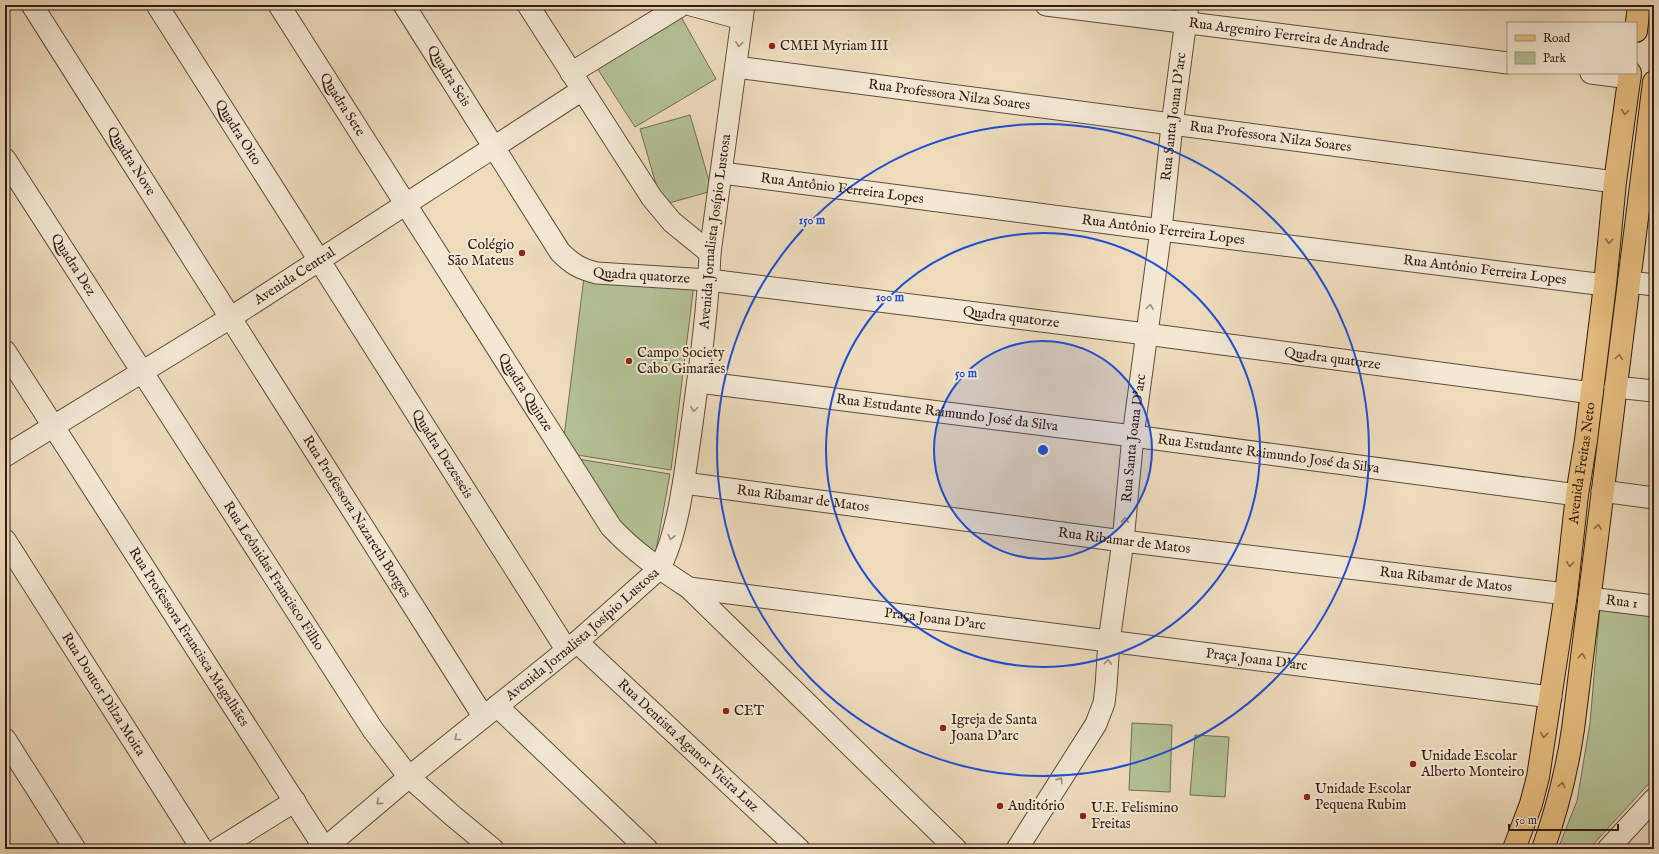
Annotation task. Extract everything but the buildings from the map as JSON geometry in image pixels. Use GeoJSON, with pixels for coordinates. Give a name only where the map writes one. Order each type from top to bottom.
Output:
{"type":"FeatureCollection","features":[{"type":"Feature","properties":{"kind":"main road"},"geometry":{"type":"LineString","coordinates":[[1637,22],[1639,5]]}},
{"type":"Feature","properties":{"kind":"main road","name":"Avenida Freitas Neto"},"geometry":{"type":"LineString","coordinates":[[1514,849],[1531,804],[1538,777],[1545,725],[1551,697],[1566,594],[1577,495],[1592,393],[1605,285],[1615,182],[1630,75]]}},
{"type":"Feature","properties":{"kind":"main road","name":"Avenida Freitas Neto"},"geometry":{"type":"LineString","coordinates":[[1543,849],[1568,762],[1615,387],[1630,282],[1648,174],[1654,82]]}},
{"type":"Feature","properties":{"kind":"main road"},"geometry":{"type":"LineString","coordinates":[[1586,440],[1608,444]]}},
{"type":"Feature","properties":{"kind":"street","name":"Quadra Nove"},"geometry":{"type":"LineString","coordinates":[[32,5],[230,318]]}},
{"type":"Feature","properties":{"kind":"street","name":"Quadra Oito"},"geometry":{"type":"LineString","coordinates":[[157,5],[319,260]]}},
{"type":"Feature","properties":{"kind":"street","name":"Quadra Sete"},"geometry":{"type":"LineString","coordinates":[[279,5],[405,205]]}},
{"type":"Feature","properties":{"kind":"street","name":"Quadra Seis"},"geometry":{"type":"LineString","coordinates":[[404,5],[494,146]]}},
{"type":"Feature","properties":{"kind":"street"},"geometry":{"type":"LineString","coordinates":[[528,5],[576,82],[652,198],[672,222],[710,253]]}},
{"type":"Feature","properties":{"kind":"street","name":"Avenida Central"},"geometry":{"type":"LineString","coordinates":[[5,456],[52,425],[230,318],[494,146],[576,82],[682,5]]}},
{"type":"Feature","properties":{"kind":"street"},"geometry":{"type":"LineString","coordinates":[[691,5],[743,12]]}},
{"type":"Feature","properties":{"kind":"street","name":"Rua Argemiro Ferreira de Andrade"},"geometry":{"type":"LineString","coordinates":[[1046,5],[1187,14],[1507,63]]}},
{"type":"Feature","properties":{"kind":"street","name":"Avenida Jornalista Josípio Lustosa"},"geometry":{"type":"LineString","coordinates":[[332,847],[409,777],[572,645],[659,569],[666,556],[684,483],[698,382],[709,280],[710,253],[743,12]]}},
{"type":"Feature","properties":{"kind":"street","name":"Rua Santa Joana D'arc"},"geometry":{"type":"LineString","coordinates":[[1017,849],[1099,718],[1104,697],[1109,641],[1123,541],[1133,436],[1161,230],[1172,125],[1187,14]]}},
{"type":"Feature","properties":{"kind":"street","name":"Rua Professora Nilza Soares"},"geometry":{"type":"LineString","coordinates":[[736,67],[1615,182]]}},
{"type":"Feature","properties":{"kind":"street"},"geometry":{"type":"LineString","coordinates":[[1610,74],[1630,75]]}},
{"type":"Feature","properties":{"kind":"street","name":"Quadra quatorze"},"geometry":{"type":"LineString","coordinates":[[494,146],[560,252],[573,265],[583,270],[597,273],[709,280],[1146,334],[1592,393]]}},
{"type":"Feature","properties":{"kind":"street","name":"Quadra Dez"},"geometry":{"type":"LineString","coordinates":[[5,159],[141,372]]}},
{"type":"Feature","properties":{"kind":"street","name":"Rua Antônio Ferreira Lopes"},"geometry":{"type":"LineString","coordinates":[[722,173],[1161,230],[1605,285]]}},
{"type":"Feature","properties":{"kind":"street","name":"Quadra Quinze"},"geometry":{"type":"LineString","coordinates":[[405,205],[611,527],[627,545],[659,569],[689,588]]}},
{"type":"Feature","properties":{"kind":"street","name":"Quadra Dezesseis"},"geometry":{"type":"LineString","coordinates":[[319,260],[572,645]]}},
{"type":"Feature","properties":{"kind":"street"},"geometry":{"type":"LineString","coordinates":[[1630,282],[1654,285]]}},
{"type":"Feature","properties":{"kind":"street","name":"Rua Professora Nazareth Borges"},"geometry":{"type":"LineString","coordinates":[[230,318],[490,711],[646,849]]}},
{"type":"Feature","properties":{"kind":"street","name":"Rua Professora Francisca Magalhães"},"geometry":{"type":"LineString","coordinates":[[5,351],[295,801],[332,847]]}},
{"type":"Feature","properties":{"kind":"street","name":"Rua Leônidas Francisco Filho"},"geometry":{"type":"LineString","coordinates":[[141,372],[373,730],[409,777],[493,849]]}},
{"type":"Feature","properties":{"kind":"street","name":"Rua Estudante Raimundo José da Silva"},"geometry":{"type":"LineString","coordinates":[[698,382],[1133,436],[1577,495]]}},
{"type":"Feature","properties":{"kind":"street"},"geometry":{"type":"LineString","coordinates":[[1615,387],[1654,392]]}},
{"type":"Feature","properties":{"kind":"street","name":"Rua Ribamar de Matos"},"geometry":{"type":"LineString","coordinates":[[684,483],[1123,541],[1566,594]]}},
{"type":"Feature","properties":{"kind":"street"},"geometry":{"type":"LineString","coordinates":[[1602,491],[1654,498]]}},
{"type":"Feature","properties":{"kind":"street","name":"Rua Doutor Dilza Moita"},"geometry":{"type":"LineString","coordinates":[[5,540],[202,849]]}},
{"type":"Feature","properties":{"kind":"street"},"geometry":{"type":"LineString","coordinates":[[689,588],[956,849]]}},
{"type":"Feature","properties":{"kind":"street","name":"Praça Joana D'arc"},"geometry":{"type":"LineString","coordinates":[[689,588],[1551,697]]}},
{"type":"Feature","properties":{"kind":"street","name":"Rua 1"},"geometry":{"type":"LineString","coordinates":[[1589,598],[1654,606]]}},
{"type":"Feature","properties":{"kind":"street","name":"Rua Dentista Aganor Vieira Luz"},"geometry":{"type":"LineString","coordinates":[[572,645],[799,849]]}},
{"type":"Feature","properties":{"kind":"street"},"geometry":{"type":"LineString","coordinates":[[5,739],[76,849]]}},
{"type":"Feature","properties":{"kind":"street"},"geometry":{"type":"LineString","coordinates":[[1608,849],[1654,799]]}},
{"type":"Feature","properties":{"kind":"street"},"geometry":{"type":"LineString","coordinates":[[218,849],[295,801]]}},
{"type":"Feature","properties":{"kind":"green space"},"geometry":{"type":"Polygon","coordinates":[[[680,15],[716,79],[635,127],[597,68],[680,15]]]}},
{"type":"Feature","properties":{"kind":"green space"},"geometry":{"type":"Polygon","coordinates":[[[690,115],[712,191],[662,205],[640,129],[690,115]]]}},
{"type":"Feature","properties":{"kind":"green space","name":"Campo Society Cabo Gimarães"},"geometry":{"type":"Polygon","coordinates":[[[584,277],[694,284],[671,470],[577,455],[564,437],[584,277]]]}},
{"type":"Feature","properties":{"kind":"green space"},"geometry":{"type":"Polygon","coordinates":[[[578,459],[670,474],[655,556],[615,520],[578,459]]]}},
{"type":"Feature","properties":{"kind":"green space"},"geometry":{"type":"Polygon","coordinates":[[[1600,607],[1654,612],[1654,778],[1589,849],[1558,849],[1577,801],[1590,723],[1600,607]]]}},
{"type":"Feature","properties":{"kind":"green space"},"geometry":{"type":"Polygon","coordinates":[[[1132,723],[1172,725],[1170,792],[1129,790],[1132,723]]]}},
{"type":"Feature","properties":{"kind":"green space"},"geometry":{"type":"Polygon","coordinates":[[[1195,735],[1229,737],[1225,797],[1190,795],[1195,735]]]}},
{"type":"Feature","properties":{"kind":"place","name":"CMEI Myriam III"},"geometry":{"type":"Point","coordinates":[772,46]}},
{"type":"Feature","properties":{"kind":"place","name":"Colégio São Mateus"},"geometry":{"type":"Point","coordinates":[522,253]}},
{"type":"Feature","properties":{"kind":"place","name":"Campo Society Cabo Gimarães"},"geometry":{"type":"Point","coordinates":[629,361]}},
{"type":"Feature","properties":{"kind":"place","name":"CET"},"geometry":{"type":"Point","coordinates":[726,711]}},
{"type":"Feature","properties":{"kind":"place","name":"Igreja de Santa Joana D'arc"},"geometry":{"type":"Point","coordinates":[943,728]}},
{"type":"Feature","properties":{"kind":"place","name":"Unidade Escolar Alberto Monteiro"},"geometry":{"type":"Point","coordinates":[1413,764]}},
{"type":"Feature","properties":{"kind":"place","name":"Unidade Escolar Pequena Rubim"},"geometry":{"type":"Point","coordinates":[1307,797]}},
{"type":"Feature","properties":{"kind":"place","name":"Auditório"},"geometry":{"type":"Point","coordinates":[1000,806]}},
{"type":"Feature","properties":{"kind":"place","name":"U.E. Felismino Freitas"},"geometry":{"type":"Point","coordinates":[1083,816]}}]}
